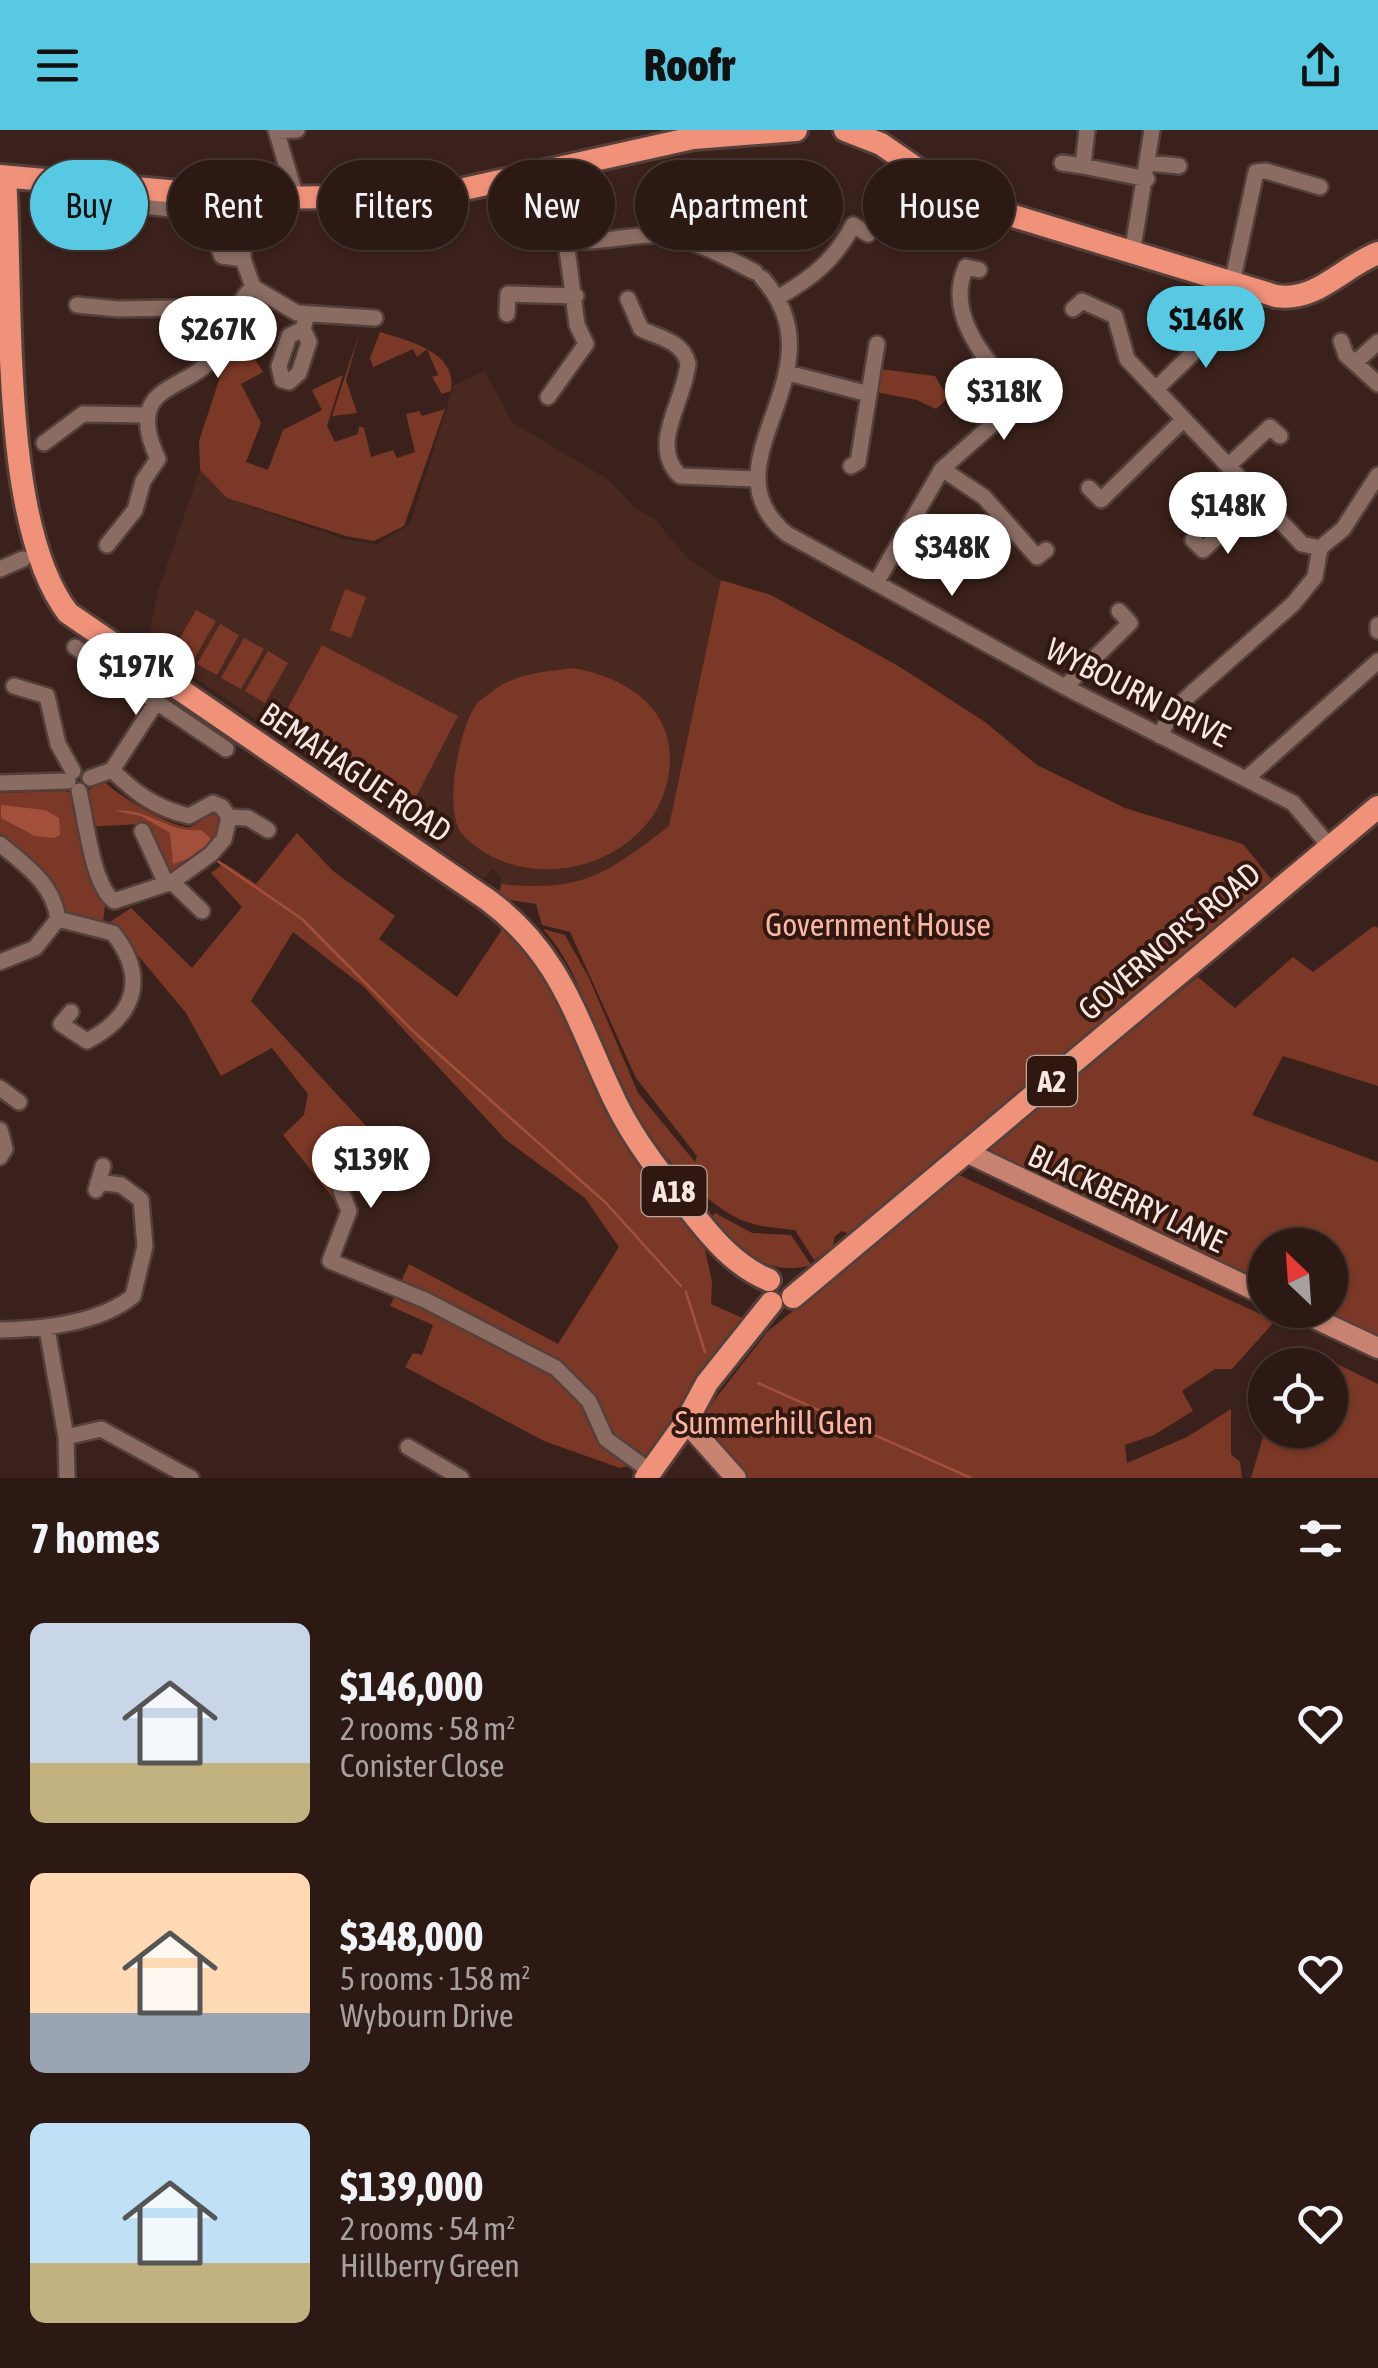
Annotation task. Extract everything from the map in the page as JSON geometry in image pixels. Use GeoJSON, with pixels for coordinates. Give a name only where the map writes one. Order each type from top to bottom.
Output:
{"type":"FeatureCollection","features":[{"type":"Feature","properties":{"kind":"highway"},"geometry":{"type":"LineString","coordinates":[[606,160],[729,131],[796,130]]}},
{"type":"Feature","properties":{"kind":"highway"},"geometry":{"type":"LineString","coordinates":[[845,130],[880,144],[964,201],[1132,254],[1294,298],[1309,294],[1378,253]]}},
{"type":"Feature","properties":{"kind":"highway"},"geometry":{"type":"LineString","coordinates":[[2,177],[168,191]]}},
{"type":"Feature","properties":{"kind":"highway","name":"BEMAHAGUE ROAD"},"geometry":{"type":"LineString","coordinates":[[2,177],[0,436],[10,512],[24,559],[36,582],[68,613],[488,900],[524,930],[558,974],[618,1108],[642,1148],[726,1252],[781,1289]]}},
{"type":"Feature","properties":{"kind":"highway"},"geometry":{"type":"LineString","coordinates":[[298,197],[433,196],[488,186]]}},
{"type":"Feature","properties":{"kind":"highway","name":"GOVERNOR'S ROAD"},"geometry":{"type":"LineString","coordinates":[[781,1289],[861,1239],[1378,806]]}},
{"type":"Feature","properties":{"kind":"highway","name":"A2"},"geometry":{"type":"LineString","coordinates":[[648,1475],[686,1422],[707,1383],[781,1289]]}},
{"type":"Feature","properties":{"kind":"main road","name":"BLACKBERRY LANE"},"geometry":{"type":"LineString","coordinates":[[966,1152],[1248,1287]]}},
{"type":"Feature","properties":{"kind":"main road"},"geometry":{"type":"LineString","coordinates":[[1335,1328],[1378,1348]]}},
{"type":"Feature","properties":{"kind":"main road"},"geometry":{"type":"LineString","coordinates":[[686,1422],[736,1478]]}},
{"type":"Feature","properties":{"kind":"street"},"geometry":{"type":"LineString","coordinates":[[285,160],[276,131],[297,130]]}},
{"type":"Feature","properties":{"kind":"street"},"geometry":{"type":"LineString","coordinates":[[1083,166],[1087,130]]}},
{"type":"Feature","properties":{"kind":"street"},"geometry":{"type":"LineString","coordinates":[[1132,254],[1152,130]]}},
{"type":"Feature","properties":{"kind":"street"},"geometry":{"type":"LineString","coordinates":[[1062,163],[1148,171],[1178,166]]}},
{"type":"Feature","properties":{"kind":"street"},"geometry":{"type":"LineString","coordinates":[[1232,283],[1256,172],[1266,170],[1320,187]]}},
{"type":"Feature","properties":{"kind":"street"},"geometry":{"type":"LineString","coordinates":[[148,208],[195,212],[210,228],[222,256],[243,259]]}},
{"type":"Feature","properties":{"kind":"street"},"geometry":{"type":"LineString","coordinates":[[779,296],[814,276],[837,256],[853,226]]}},
{"type":"Feature","properties":{"kind":"street"},"geometry":{"type":"LineString","coordinates":[[244,250],[253,287],[305,322],[375,318]]}},
{"type":"Feature","properties":{"kind":"street"},"geometry":{"type":"LineString","coordinates":[[548,397],[586,344],[577,325],[567,250]]}},
{"type":"Feature","properties":{"kind":"street"},"geometry":{"type":"LineString","coordinates":[[628,299],[641,328],[684,351],[687,378],[666,440],[665,455],[680,476],[755,479],[788,373],[791,344],[779,296],[759,275],[707,250]]}},
{"type":"Feature","properties":{"kind":"street"},"geometry":{"type":"LineString","coordinates":[[979,270],[966,267],[961,288],[972,340],[1033,413]]}},
{"type":"Feature","properties":{"kind":"street"},"geometry":{"type":"LineString","coordinates":[[107,546],[135,510],[143,481],[161,459],[150,438],[148,415],[158,396],[208,361],[235,307],[253,287]]}},
{"type":"Feature","properties":{"kind":"street"},"geometry":{"type":"LineString","coordinates":[[508,314],[508,294],[576,296]]}},
{"type":"Feature","properties":{"kind":"street"},"geometry":{"type":"LineString","coordinates":[[1073,308],[1082,300],[1115,316],[1123,354],[1302,544],[1320,548]]}},
{"type":"Feature","properties":{"kind":"street"},"geometry":{"type":"LineString","coordinates":[[77,305],[118,310],[176,308],[194,326],[220,342]]}},
{"type":"Feature","properties":{"kind":"street"},"geometry":{"type":"LineString","coordinates":[[1156,389],[1228,319],[1240,318]]}},
{"type":"Feature","properties":{"kind":"street"},"geometry":{"type":"LineString","coordinates":[[1341,340],[1346,355],[1378,384]]}},
{"type":"Feature","properties":{"kind":"street"},"geometry":{"type":"LineString","coordinates":[[1357,361],[1378,342]]}},
{"type":"Feature","properties":{"kind":"street"},"geometry":{"type":"LineString","coordinates":[[851,466],[858,462],[877,344]]}},
{"type":"Feature","properties":{"kind":"street"},"geometry":{"type":"LineString","coordinates":[[788,373],[870,394]]}},
{"type":"Feature","properties":{"kind":"street"},"geometry":{"type":"LineString","coordinates":[[876,582],[942,469],[1020,400]]}},
{"type":"Feature","properties":{"kind":"street"},"geometry":{"type":"LineString","coordinates":[[44,443],[83,414],[148,415]]}},
{"type":"Feature","properties":{"kind":"street"},"geometry":{"type":"LineString","coordinates":[[1089,488],[1105,504],[1184,419]]}},
{"type":"Feature","properties":{"kind":"street"},"geometry":{"type":"LineString","coordinates":[[1228,465],[1270,427]]}},
{"type":"Feature","properties":{"kind":"street"},"geometry":{"type":"LineString","coordinates":[[649,433],[666,440]]}},
{"type":"Feature","properties":{"kind":"street"},"geometry":{"type":"LineString","coordinates":[[942,469],[984,498],[1037,558],[1046,550]]}},
{"type":"Feature","properties":{"kind":"street"},"geometry":{"type":"LineString","coordinates":[[1160,736],[1171,713],[1293,604],[1315,577],[1320,548],[1344,529],[1378,475]]}},
{"type":"Feature","properties":{"kind":"street","name":"WYBOURN DRIVE"},"geometry":{"type":"LineString","coordinates":[[755,479],[758,502],[767,518],[788,534],[1065,687],[1293,804],[1331,848]]}},
{"type":"Feature","properties":{"kind":"street"},"geometry":{"type":"LineString","coordinates":[[1202,550],[1258,498]]}},
{"type":"Feature","properties":{"kind":"street"},"geometry":{"type":"LineString","coordinates":[[0,569],[24,559]]}},
{"type":"Feature","properties":{"kind":"street"},"geometry":{"type":"LineString","coordinates":[[1065,687],[1129,621]]}},
{"type":"Feature","properties":{"kind":"street"},"geometry":{"type":"LineString","coordinates":[[81,648],[155,704],[223,744]]}},
{"type":"Feature","properties":{"kind":"street"},"geometry":{"type":"LineString","coordinates":[[1247,778],[1378,662]]}},
{"type":"Feature","properties":{"kind":"street"},"geometry":{"type":"LineString","coordinates":[[14,686],[48,696],[58,744],[73,781],[106,894],[122,902],[169,882],[224,840],[228,817],[222,806],[213,803],[189,816],[164,810],[136,795],[112,770]]}},
{"type":"Feature","properties":{"kind":"street"},"geometry":{"type":"LineString","coordinates":[[0,783],[73,781],[84,770],[90,778],[112,770],[155,704]]}},
{"type":"Feature","properties":{"kind":"street"},"geometry":{"type":"LineString","coordinates":[[228,817],[248,818],[268,830]]}},
{"type":"Feature","properties":{"kind":"street"},"geometry":{"type":"LineString","coordinates":[[142,830],[169,882],[202,910]]}},
{"type":"Feature","properties":{"kind":"street"},"geometry":{"type":"LineString","coordinates":[[0,844],[38,875],[56,905],[58,919],[35,948],[1,960]]}},
{"type":"Feature","properties":{"kind":"street"},"geometry":{"type":"LineString","coordinates":[[58,919],[113,933],[136,971],[135,989],[98,1035],[88,1041],[60,1024]]}},
{"type":"Feature","properties":{"kind":"street"},"geometry":{"type":"LineString","coordinates":[[2,1093],[19,1102]]}},
{"type":"Feature","properties":{"kind":"street"},"geometry":{"type":"LineString","coordinates":[[0,1130],[5,1149],[0,1157]]}},
{"type":"Feature","properties":{"kind":"street"},"geometry":{"type":"LineString","coordinates":[[366,1144],[341,1191],[349,1211],[330,1260],[438,1306],[556,1368],[589,1401],[606,1438],[648,1475]]}},
{"type":"Feature","properties":{"kind":"street"},"geometry":{"type":"LineString","coordinates":[[0,1330],[46,1329],[128,1300],[140,1280],[142,1200],[121,1185],[99,1179]]}},
{"type":"Feature","properties":{"kind":"street"},"geometry":{"type":"LineString","coordinates":[[128,1300],[134,1318]]}},
{"type":"Feature","properties":{"kind":"street"},"geometry":{"type":"LineString","coordinates":[[46,1329],[66,1437],[67,1478]]}},
{"type":"Feature","properties":{"kind":"street"},"geometry":{"type":"LineString","coordinates":[[66,1437],[101,1429],[191,1478]]}},
{"type":"Feature","properties":{"kind":"street"},"geometry":{"type":"LineString","coordinates":[[408,1447],[461,1478]]}},
{"type":"Feature","properties":{"kind":"shaded area"},"geometry":{"type":"Polygon","coordinates":[[[485,371],[512,422],[609,480],[635,508],[655,519],[688,559],[721,580],[661,866],[608,914],[510,900],[499,892],[501,877],[493,869],[484,879],[147,644],[158,591],[200,470],[227,498],[347,540],[377,544],[410,524],[454,385],[485,371]]]}},
{"type":"Feature","properties":{"kind":"shaded area"},"geometry":{"type":"Polygon","coordinates":[[[1,805],[45,810],[59,818],[60,835],[35,836],[1,818],[1,805]]]}},
{"type":"Feature","properties":{"kind":"shaded area"},"geometry":{"type":"Polygon","coordinates":[[[115,811],[137,813],[179,828],[201,830],[211,839],[204,853],[173,864],[170,833],[141,816],[115,811]]]}},
{"type":"Feature","properties":{"kind":"green space"},"geometry":{"type":"Polygon","coordinates":[[[361,328],[346,380],[357,413],[332,416],[361,328]]]}},
{"type":"Feature","properties":{"kind":"green space"},"geometry":{"type":"Polygon","coordinates":[[[380,332],[427,349],[417,357],[413,349],[373,367],[370,358],[380,332]]]}},
{"type":"Feature","properties":{"kind":"green space"},"geometry":{"type":"Polygon","coordinates":[[[427,349],[447,367],[451,391],[442,394],[432,377],[438,375],[427,349]]]}},
{"type":"Feature","properties":{"kind":"green space"},"geometry":{"type":"Polygon","coordinates":[[[249,350],[263,372],[241,384],[261,423],[246,462],[268,470],[283,430],[322,410],[312,390],[343,375],[327,426],[335,442],[358,434],[359,426],[364,428],[371,457],[393,450],[397,458],[415,452],[406,414],[419,411],[422,416],[445,409],[404,526],[374,541],[346,536],[227,498],[200,470],[199,441],[225,362],[249,350]]]}},
{"type":"Feature","properties":{"kind":"green space"},"geometry":{"type":"Polygon","coordinates":[[[880,369],[935,376],[948,398],[936,409],[917,400],[876,392],[880,369]]]}},
{"type":"Feature","properties":{"kind":"green space","name":"Government House"},"geometry":{"type":"Polygon","coordinates":[[[721,580],[771,595],[900,667],[985,722],[1037,765],[1125,808],[1243,844],[1276,885],[877,1215],[850,1234],[842,1231],[835,1236],[833,1246],[814,1260],[795,1230],[757,1225],[735,1217],[717,1206],[666,1157],[626,1099],[576,981],[543,929],[565,935],[589,978],[638,1093],[695,1162],[697,1156],[636,1078],[570,932],[542,925],[536,904],[510,900],[499,892],[502,884],[553,885],[593,876],[669,826],[721,580]]]}},
{"type":"Feature","properties":{"kind":"green space"},"geometry":{"type":"Polygon","coordinates":[[[345,589],[366,597],[351,638],[330,630],[345,589]]]}},
{"type":"Feature","properties":{"kind":"green space"},"geometry":{"type":"Polygon","coordinates":[[[196,610],[216,621],[193,661],[173,650],[196,610]]]}},
{"type":"Feature","properties":{"kind":"green space"},"geometry":{"type":"Polygon","coordinates":[[[220,624],[239,635],[217,675],[197,664],[220,624]]]}},
{"type":"Feature","properties":{"kind":"green space"},"geometry":{"type":"Polygon","coordinates":[[[244,638],[264,649],[241,689],[221,678],[244,638]]]}},
{"type":"Feature","properties":{"kind":"green space"},"geometry":{"type":"Polygon","coordinates":[[[322,645],[458,716],[415,799],[276,730],[322,645]]]}},
{"type":"Feature","properties":{"kind":"green space"},"geometry":{"type":"Polygon","coordinates":[[[268,651],[288,663],[265,703],[245,691],[268,651]]]}},
{"type":"Feature","properties":{"kind":"green space"},"geometry":{"type":"Polygon","coordinates":[[[573,668],[614,680],[647,702],[667,735],[668,778],[657,808],[638,833],[613,852],[583,864],[551,869],[519,866],[489,855],[463,835],[457,824],[453,790],[464,732],[476,705],[503,684],[531,674],[573,668]]]}},
{"type":"Feature","properties":{"kind":"green space"},"geometry":{"type":"Polygon","coordinates":[[[105,782],[172,823],[190,827],[210,813],[218,814],[225,826],[222,838],[174,875],[163,867],[142,824],[82,827],[105,906],[103,923],[69,918],[51,888],[0,840],[0,793],[65,791],[84,797],[95,784],[105,782]]]}},
{"type":"Feature","properties":{"kind":"green space"},"geometry":{"type":"Polygon","coordinates":[[[297,833],[333,871],[395,916],[379,939],[457,997],[505,925],[541,963],[702,1235],[712,1282],[711,1304],[745,1319],[643,1462],[620,1468],[544,1441],[405,1367],[413,1353],[422,1355],[433,1325],[390,1306],[409,1264],[558,1344],[619,1247],[585,1198],[506,1140],[364,987],[293,932],[251,1001],[378,1139],[337,1203],[283,1135],[304,1115],[308,1094],[272,1048],[221,1076],[186,1013],[110,922],[131,908],[192,968],[242,907],[211,873],[224,863],[256,884],[297,833]]]}},
{"type":"Feature","properties":{"kind":"green space"},"geometry":{"type":"Polygon","coordinates":[[[1374,926],[1378,928],[1378,1086],[1283,1056],[1252,1115],[1378,1162],[1378,1336],[1348,1322],[1348,1228],[1248,1228],[1248,1275],[990,1155],[989,1144],[1198,977],[1235,1008],[1293,957],[1313,972],[1374,926]]]}},
{"type":"Feature","properties":{"kind":"green space","name":"Summerhill Glen"},"geometry":{"type":"Polygon","coordinates":[[[959,1175],[1248,1309],[1248,1328],[1269,1328],[1232,1369],[1215,1369],[1182,1391],[1193,1411],[1154,1435],[1125,1445],[1127,1463],[1187,1437],[1231,1409],[1231,1454],[1240,1462],[1242,1478],[747,1478],[707,1426],[706,1411],[767,1332],[959,1175]]]}},
{"type":"Feature","properties":{"kind":"green space"},"geometry":{"type":"Polygon","coordinates":[[[715,1213],[752,1233],[791,1235],[811,1265],[780,1267],[754,1258],[710,1219],[715,1213]]]}},
{"type":"Feature","properties":{"kind":"green space"},"geometry":{"type":"Polygon","coordinates":[[[1348,1369],[1378,1384],[1378,1478],[1251,1478],[1260,1448],[1348,1448],[1348,1369]]]}},
{"type":"Feature","properties":{"kind":"waterway"},"geometry":{"type":"LineString","coordinates":[[216,860],[302,919],[414,1032],[606,1203],[681,1286]]}},
{"type":"Feature","properties":{"kind":"waterway"},"geometry":{"type":"LineString","coordinates":[[686,1292],[705,1352]]}},
{"type":"Feature","properties":{"kind":"waterway"},"geometry":{"type":"LineString","coordinates":[[758,1383],[971,1478]]}}]}
